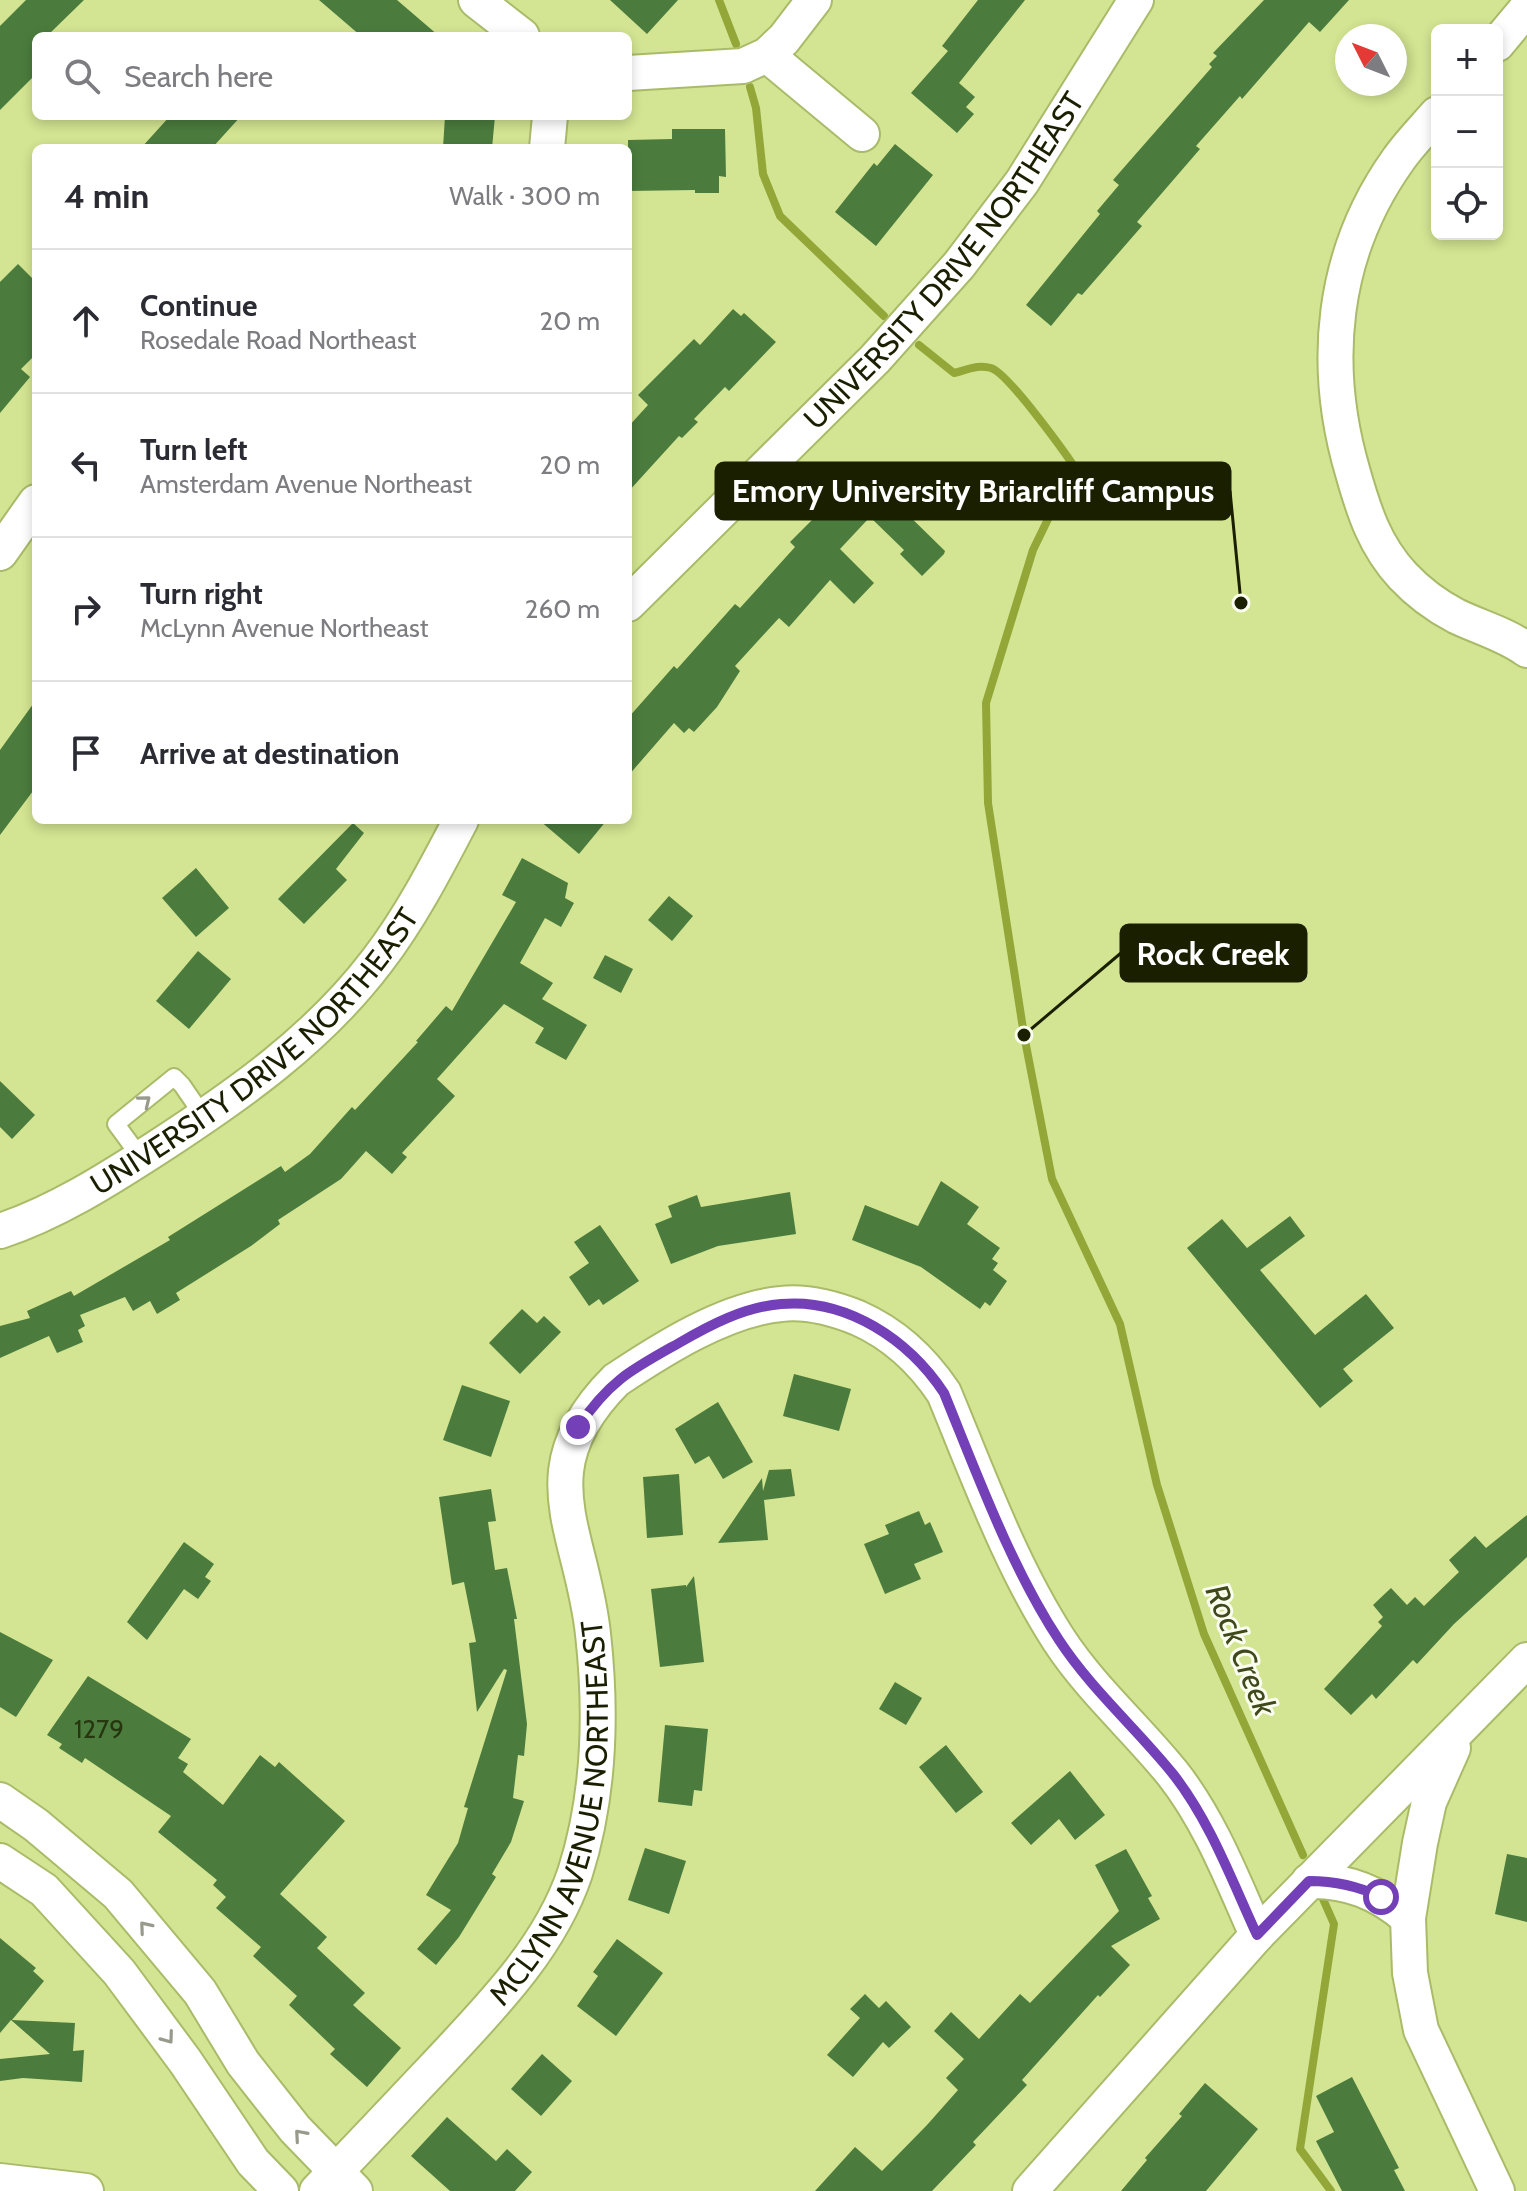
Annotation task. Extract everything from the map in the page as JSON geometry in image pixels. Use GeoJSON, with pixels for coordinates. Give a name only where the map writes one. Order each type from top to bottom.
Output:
{"type":"FeatureCollection","features":[{"type":"Feature","properties":{"kind":"street"},"geometry":{"type":"LineString","coordinates":[[476,0],[517,32]]}},
{"type":"Feature","properties":{"kind":"street"},"geometry":{"type":"LineString","coordinates":[[632,73],[743,66],[767,55],[784,39],[814,0]]}},
{"type":"Feature","properties":{"kind":"street","name":"UNIVERSITY DRIVE NORTHEAST"},"geometry":{"type":"LineString","coordinates":[[632,600],[875,359],[959,265],[1022,182],[1136,0]]}},
{"type":"Feature","properties":{"kind":"street"},"geometry":{"type":"LineString","coordinates":[[1503,37],[1527,8]]}},
{"type":"Feature","properties":{"kind":"street"},"geometry":{"type":"LineString","coordinates":[[767,55],[862,134]]}},
{"type":"Feature","properties":{"kind":"street"},"geometry":{"type":"LineString","coordinates":[[547,144],[550,120]]}},
{"type":"Feature","properties":{"kind":"street"},"geometry":{"type":"LineString","coordinates":[[1431,121],[1398,159],[1376,194],[1351,250],[1342,286],[1334,345],[1340,418],[1360,498],[1370,528],[1385,556],[1429,599],[1457,616],[1514,640],[1527,650]]}},
{"type":"Feature","properties":{"kind":"street"},"geometry":{"type":"LineString","coordinates":[[0,553],[32,508]]}},
{"type":"Feature","properties":{"kind":"street","name":"UNIVERSITY DRIVE NORTHEAST"},"geometry":{"type":"LineString","coordinates":[[0,1231],[53,1210],[141,1158],[245,1089],[294,1049],[353,991],[379,959],[422,892],[459,824]]}},
{"type":"Feature","properties":{"kind":"street","name":"MCLYNN AVENUE NORTHEAST"},"geometry":{"type":"LineString","coordinates":[[336,2185],[513,1982],[562,1904],[573,1877],[591,1816],[599,1740],[593,1632],[585,1587],[569,1531],[565,1490],[569,1449],[578,1427],[603,1393],[624,1374],[721,1321],[752,1310],[781,1304],[812,1304],[840,1311],[881,1330],[901,1344],[931,1373],[944,1393],[1040,1609],[1088,1678],[1188,1795],[1257,1935]]}},
{"type":"Feature","properties":{"kind":"street"},"geometry":{"type":"LineString","coordinates":[[1030,2191],[1257,1935],[1527,1660]]}},
{"type":"Feature","properties":{"kind":"street"},"geometry":{"type":"LineString","coordinates":[[1469,1720],[1443,1766],[1429,1802],[1408,1918],[1410,1973],[1421,2030],[1497,2191]]}},
{"type":"Feature","properties":{"kind":"street"},"geometry":{"type":"LineString","coordinates":[[0,1800],[36,1825],[118,1894],[200,1992],[258,2082],[336,2185]]}},
{"type":"Feature","properties":{"kind":"street"},"geometry":{"type":"LineString","coordinates":[[0,1861],[44,1890],[119,1972],[185,2061],[253,2162],[281,2191]]}},
{"type":"Feature","properties":{"kind":"street"},"geometry":{"type":"LineString","coordinates":[[1309,1881],[1362,1888],[1381,1897],[1408,1918]]}},
{"type":"Feature","properties":{"kind":"street"},"geometry":{"type":"LineString","coordinates":[[214,2107],[258,2082]]}},
{"type":"Feature","properties":{"kind":"street"},"geometry":{"type":"LineString","coordinates":[[0,2181],[86,2191]]}},
{"type":"Feature","properties":{"kind":"lane"},"geometry":{"type":"LineString","coordinates":[[141,1158],[116,1124],[174,1077],[204,1117]]}},
{"type":"Feature","properties":{"kind":"building"},"geometry":{"type":"Polygon","coordinates":[[[26,0],[84,0],[51,32],[32,32],[32,78],[0,110],[0,26],[26,0]]]}},
{"type":"Feature","properties":{"kind":"building"},"geometry":{"type":"Polygon","coordinates":[[[319,0],[397,0],[434,32],[356,32],[319,0]]]}},
{"type":"Feature","properties":{"kind":"building"},"geometry":{"type":"Polygon","coordinates":[[[610,0],[678,0],[647,34],[610,0]]]}},
{"type":"Feature","properties":{"kind":"building"},"geometry":{"type":"Polygon","coordinates":[[[978,0],[1025,0],[959,83],[975,97],[966,107],[974,114],[957,133],[911,93],[948,51],[942,46],[978,0]]]}},
{"type":"Feature","properties":{"kind":"building"},"geometry":{"type":"Polygon","coordinates":[[[1264,0],[1349,0],[1320,32],[1309,22],[1242,99],[1240,96],[1196,146],[1200,149],[1137,222],[1142,226],[1051,326],[1026,305],[1100,214],[1097,211],[1119,185],[1113,180],[1212,67],[1209,64],[1217,56],[1213,53],[1264,0]]]}},
{"type":"Feature","properties":{"kind":"building"},"geometry":{"type":"Polygon","coordinates":[[[166,120],[237,120],[216,144],[145,144],[166,120]]]}},
{"type":"Feature","properties":{"kind":"building"},"geometry":{"type":"Polygon","coordinates":[[[445,120],[495,120],[492,144],[443,144],[445,120]]]}},
{"type":"Feature","properties":{"kind":"building"},"geometry":{"type":"Polygon","coordinates":[[[672,129],[725,129],[726,177],[719,176],[719,193],[695,193],[695,190],[632,191],[632,144],[628,144],[628,140],[672,139],[672,129]]]}},
{"type":"Feature","properties":{"kind":"building"},"geometry":{"type":"Polygon","coordinates":[[[895,144],[933,175],[876,246],[835,212],[874,163],[877,166],[895,144]]]}},
{"type":"Feature","properties":{"kind":"building"},"geometry":{"type":"Polygon","coordinates":[[[18,264],[32,278],[32,358],[21,369],[30,377],[0,413],[0,282],[18,264]]]}},
{"type":"Feature","properties":{"kind":"building"},"geometry":{"type":"Polygon","coordinates":[[[733,309],[741,316],[744,313],[776,342],[729,391],[725,387],[694,419],[698,422],[682,438],[679,436],[632,488],[632,423],[648,405],[638,395],[694,339],[700,345],[733,309]]]}},
{"type":"Feature","properties":{"kind":"building"},"geometry":{"type":"Polygon","coordinates":[[[871,464],[904,496],[896,503],[945,551],[922,576],[900,554],[904,550],[870,517],[840,549],[874,583],[854,604],[830,580],[789,627],[779,618],[735,666],[740,671],[717,707],[694,732],[689,728],[684,733],[674,723],[632,771],[632,713],[735,604],[740,608],[795,547],[790,542],[819,513],[821,516],[871,464]]]}},
{"type":"Feature","properties":{"kind":"building"},"geometry":{"type":"Polygon","coordinates":[[[32,706],[32,792],[0,835],[0,750],[32,706]]]}},
{"type":"Feature","properties":{"kind":"building"},"geometry":{"type":"Polygon","coordinates":[[[352,824],[364,833],[336,869],[347,880],[304,924],[278,899],[352,824]]]}},
{"type":"Feature","properties":{"kind":"building"},"geometry":{"type":"Polygon","coordinates":[[[544,824],[604,824],[579,854],[544,824]]]}},
{"type":"Feature","properties":{"kind":"building"},"geometry":{"type":"Polygon","coordinates":[[[522,858],[568,883],[565,898],[574,903],[561,927],[545,918],[520,963],[553,983],[542,999],[587,1025],[566,1060],[535,1043],[544,1028],[504,1004],[437,1079],[455,1096],[402,1153],[407,1157],[392,1174],[366,1151],[341,1179],[278,1220],[280,1224],[251,1246],[176,1293],[180,1300],[157,1314],[150,1301],[133,1311],[125,1297],[80,1315],[85,1326],[78,1330],[83,1342],[57,1353],[49,1336],[0,1358],[0,1326],[30,1318],[27,1311],[71,1291],[74,1296],[170,1240],[168,1237],[281,1166],[285,1172],[310,1154],[418,1042],[446,1006],[452,1011],[516,902],[502,895],[522,858]]]}},
{"type":"Feature","properties":{"kind":"building"},"geometry":{"type":"Polygon","coordinates":[[[196,868],[229,908],[196,937],[162,898],[196,868]]]}},
{"type":"Feature","properties":{"kind":"building"},"geometry":{"type":"Polygon","coordinates":[[[669,896],[693,916],[672,941],[648,920],[669,896]]]}},
{"type":"Feature","properties":{"kind":"building"},"geometry":{"type":"Polygon","coordinates":[[[198,951],[231,979],[189,1029],[156,1001],[198,951]]]}},
{"type":"Feature","properties":{"kind":"building"},"geometry":{"type":"Polygon","coordinates":[[[605,955],[633,969],[621,993],[593,978],[605,955]]]}},
{"type":"Feature","properties":{"kind":"building"},"geometry":{"type":"Polygon","coordinates":[[[0,1081],[35,1115],[12,1139],[0,1127],[0,1081]]]}},
{"type":"Feature","properties":{"kind":"building"},"geometry":{"type":"Polygon","coordinates":[[[941,1181],[979,1207],[967,1224],[1000,1248],[992,1259],[998,1263],[993,1270],[1007,1281],[990,1306],[985,1302],[980,1309],[921,1267],[852,1240],[865,1205],[918,1226],[941,1181]]]}},
{"type":"Feature","properties":{"kind":"building"},"geometry":{"type":"Polygon","coordinates":[[[790,1192],[796,1234],[718,1246],[671,1264],[655,1224],[672,1217],[668,1206],[697,1195],[701,1207],[790,1192]]]}},
{"type":"Feature","properties":{"kind":"building"},"geometry":{"type":"Polygon","coordinates":[[[1290,1216],[1305,1236],[1260,1270],[1315,1335],[1366,1294],[1394,1328],[1343,1369],[1353,1381],[1320,1408],[1187,1248],[1222,1219],[1247,1248],[1290,1216]]]}},
{"type":"Feature","properties":{"kind":"building"},"geometry":{"type":"Polygon","coordinates":[[[600,1225],[639,1281],[603,1305],[599,1299],[589,1306],[569,1277],[589,1263],[574,1242],[600,1225]]]}},
{"type":"Feature","properties":{"kind":"building"},"geometry":{"type":"Polygon","coordinates":[[[522,1309],[537,1323],[544,1316],[561,1332],[520,1374],[489,1343],[522,1309]]]}},
{"type":"Feature","properties":{"kind":"building"},"geometry":{"type":"Polygon","coordinates":[[[794,1374],[851,1389],[839,1431],[783,1416],[794,1374]]]}},
{"type":"Feature","properties":{"kind":"building"},"geometry":{"type":"Polygon","coordinates":[[[462,1385],[510,1401],[491,1457],[443,1440],[462,1385]]]}},
{"type":"Feature","properties":{"kind":"building"},"geometry":{"type":"Polygon","coordinates":[[[718,1402],[753,1462],[723,1479],[709,1456],[695,1464],[675,1429],[718,1402]]]}},
{"type":"Feature","properties":{"kind":"building"},"geometry":{"type":"Polygon","coordinates":[[[791,1469],[795,1496],[764,1500],[768,1540],[718,1543],[762,1478],[763,1491],[769,1470],[791,1469]]]}},
{"type":"Feature","properties":{"kind":"building"},"geometry":{"type":"Polygon","coordinates":[[[679,1474],[683,1535],[647,1538],[643,1477],[679,1474]]]}},
{"type":"Feature","properties":{"kind":"building"},"geometry":{"type":"Polygon","coordinates":[[[491,1489],[496,1521],[488,1522],[495,1570],[507,1568],[517,1619],[514,1619],[527,1724],[524,1756],[518,1755],[513,1798],[524,1801],[511,1842],[492,1874],[496,1877],[459,1937],[436,1965],[417,1949],[451,1910],[426,1895],[458,1843],[468,1808],[464,1807],[507,1670],[504,1669],[477,1712],[469,1643],[476,1642],[464,1582],[452,1585],[439,1497],[491,1489]]]}},
{"type":"Feature","properties":{"kind":"building"},"geometry":{"type":"Polygon","coordinates":[[[919,1511],[925,1525],[930,1522],[943,1552],[914,1564],[921,1579],[885,1594],[864,1544],[889,1534],[885,1525],[919,1511]]]}},
{"type":"Feature","properties":{"kind":"building"},"geometry":{"type":"Polygon","coordinates":[[[1527,1515],[1527,1557],[1454,1624],[1417,1664],[1413,1660],[1376,1699],[1372,1694],[1351,1715],[1324,1689],[1382,1626],[1378,1622],[1383,1617],[1373,1605],[1391,1588],[1407,1605],[1415,1597],[1424,1606],[1459,1572],[1449,1560],[1475,1536],[1486,1548],[1527,1515]]]}},
{"type":"Feature","properties":{"kind":"building"},"geometry":{"type":"Polygon","coordinates":[[[184,1542],[214,1564],[205,1577],[211,1581],[198,1599],[184,1589],[147,1640],[127,1622],[184,1542]]]}},
{"type":"Feature","properties":{"kind":"building"},"geometry":{"type":"Polygon","coordinates":[[[694,1576],[704,1662],[660,1667],[651,1589],[686,1587],[694,1576]]]}},
{"type":"Feature","properties":{"kind":"building"},"geometry":{"type":"Polygon","coordinates":[[[0,1632],[53,1660],[16,1717],[0,1707],[0,1632]]]}},
{"type":"Feature","properties":{"kind":"building"},"geometry":{"type":"Polygon","coordinates":[[[88,1676],[191,1739],[178,1758],[188,1764],[183,1772],[223,1805],[260,1755],[275,1767],[279,1762],[345,1821],[280,1894],[327,1937],[317,1948],[365,1993],[353,2005],[401,2048],[367,2087],[330,2054],[335,2049],[289,2005],[297,1996],[253,1956],[261,1947],[216,1908],[226,1897],[213,1885],[217,1880],[158,1832],[171,1816],[85,1758],[82,1763],[59,1748],[62,1744],[47,1735],[88,1676]]]}},
{"type":"Feature","properties":{"kind":"building"},"geometry":{"type":"Polygon","coordinates":[[[895,1682],[922,1698],[906,1725],[879,1709],[895,1682]]]}},
{"type":"Feature","properties":{"kind":"building"},"geometry":{"type":"Polygon","coordinates":[[[665,1725],[708,1729],[702,1791],[694,1790],[692,1806],[658,1802],[665,1725]]]}},
{"type":"Feature","properties":{"kind":"building"},"geometry":{"type":"Polygon","coordinates":[[[946,1745],[983,1792],[956,1813],[919,1767],[946,1745]]]}},
{"type":"Feature","properties":{"kind":"building"},"geometry":{"type":"Polygon","coordinates":[[[1070,1771],[1105,1815],[1075,1840],[1059,1819],[1031,1845],[1011,1823],[1070,1771]]]}},
{"type":"Feature","properties":{"kind":"building"},"geometry":{"type":"Polygon","coordinates":[[[645,1848],[686,1861],[669,1914],[628,1900],[645,1848]]]}},
{"type":"Feature","properties":{"kind":"building"},"geometry":{"type":"Polygon","coordinates":[[[1126,1849],[1152,1896],[1148,1898],[1160,1919],[1111,1946],[1130,1965],[1100,1997],[1098,1995],[1022,2080],[1027,2085],[973,2142],[976,2145],[932,2191],[815,2191],[855,2147],[882,2171],[927,2125],[958,2090],[946,2078],[964,2059],[934,2031],[951,2012],[979,2039],[1020,1994],[1030,2003],[1119,1911],[1095,1865],[1126,1849]]]}},
{"type":"Feature","properties":{"kind":"building"},"geometry":{"type":"Polygon","coordinates":[[[1507,1854],[1527,1858],[1527,1922],[1495,1914],[1507,1854]]]}},
{"type":"Feature","properties":{"kind":"building"},"geometry":{"type":"Polygon","coordinates":[[[0,1938],[36,1968],[33,1971],[44,1981],[12,2020],[75,2023],[73,2051],[84,2050],[82,2082],[23,2078],[0,2081],[0,2059],[50,2054],[11,2020],[0,2033],[0,1938]]]}},
{"type":"Feature","properties":{"kind":"building"},"geometry":{"type":"Polygon","coordinates":[[[617,1939],[663,1973],[616,2036],[577,2006],[598,1976],[593,1972],[617,1939]]]}},
{"type":"Feature","properties":{"kind":"building"},"geometry":{"type":"Polygon","coordinates":[[[865,1994],[879,2008],[886,2001],[911,2027],[889,2048],[883,2042],[853,2077],[827,2055],[860,2018],[850,2009],[865,1994]]]}},
{"type":"Feature","properties":{"kind":"building"},"geometry":{"type":"Polygon","coordinates":[[[542,2054],[572,2081],[541,2116],[511,2089],[542,2054]]]}},
{"type":"Feature","properties":{"kind":"building"},"geometry":{"type":"Polygon","coordinates":[[[1352,2077],[1399,2168],[1394,2170],[1405,2191],[1342,2191],[1316,2141],[1334,2132],[1316,2096],[1352,2077]]]}},
{"type":"Feature","properties":{"kind":"building"},"geometry":{"type":"Polygon","coordinates":[[[1205,2083],[1258,2129],[1206,2191],[1121,2191],[1182,2116],[1179,2114],[1205,2083]]]}},
{"type":"Feature","properties":{"kind":"building"},"geometry":{"type":"Polygon","coordinates":[[[447,2117],[496,2161],[507,2149],[532,2172],[515,2191],[450,2191],[411,2156],[447,2117]]]}},
{"type":"Feature","properties":{"kind":"waterway","name":"Rock Creek"},"geometry":{"type":"LineString","coordinates":[[719,0],[736,44]]}},
{"type":"Feature","properties":{"kind":"waterway","name":"Rock Creek"},"geometry":{"type":"LineString","coordinates":[[750,87],[756,108],[763,174],[780,216],[884,316]]}},
{"type":"Feature","properties":{"kind":"waterway","name":"Rock Creek"},"geometry":{"type":"LineString","coordinates":[[919,345],[954,373],[982,367],[999,373],[1037,416],[1079,474],[1073,490],[1049,517],[1033,550],[986,703],[988,803],[1024,1035],[1052,1179],[1120,1324],[1157,1485],[1204,1634],[1303,1855]]}},
{"type":"Feature","properties":{"kind":"waterway","name":"Rock Creek"},"geometry":{"type":"LineString","coordinates":[[1323,1899],[1334,1924],[1300,2149],[1331,2191]]}},
{"type":"Feature","properties":{"kind":"place","name":"Emory University Briarcliff Campus"},"geometry":{"type":"Point","coordinates":[1241,603]}},
{"type":"Feature","properties":{"kind":"place","name":"Rock Creek"},"geometry":{"type":"Point","coordinates":[1024,1035]}},
{"type":"Feature","properties":{"kind":"route"},"geometry":{"type":"LineString","coordinates":[[578,1427],[603,1393],[633,1368],[721,1321],[752,1310],[781,1304],[812,1304],[840,1311],[881,1330],[917,1358],[944,1393],[1040,1609],[1088,1678],[1188,1795],[1257,1935],[1309,1881],[1362,1888],[1381,1897]]}}]}
